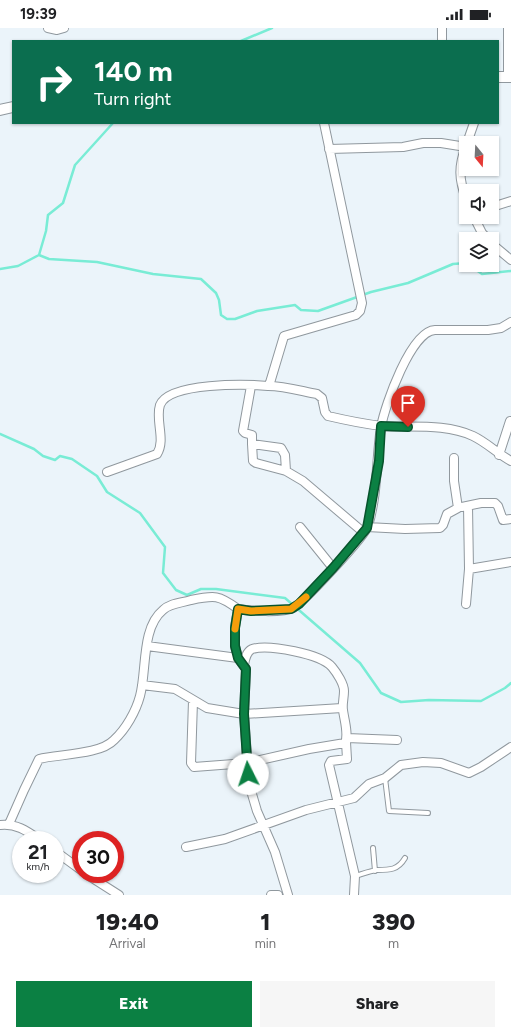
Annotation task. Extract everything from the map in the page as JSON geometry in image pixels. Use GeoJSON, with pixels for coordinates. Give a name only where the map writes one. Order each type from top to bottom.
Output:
{"type":"FeatureCollection","features":[{"type":"Feature","properties":{"kind":"street"},"geometry":{"type":"LineString","coordinates":[[48,28],[57,30],[64,28]]}},
{"type":"Feature","properties":{"kind":"street"},"geometry":{"type":"LineString","coordinates":[[442,28],[442,40]]}},
{"type":"Feature","properties":{"kind":"street"},"geometry":{"type":"LineString","coordinates":[[499,77],[510,77],[508,28]]}},
{"type":"Feature","properties":{"kind":"street"},"geometry":{"type":"LineString","coordinates":[[0,110],[12,107]]}},
{"type":"Feature","properties":{"kind":"street"},"geometry":{"type":"LineString","coordinates":[[270,386],[284,336],[356,315],[361,308],[324,124]]}},
{"type":"Feature","properties":{"kind":"street"},"geometry":{"type":"LineString","coordinates":[[469,136],[474,124]]}},
{"type":"Feature","properties":{"kind":"street"},"geometry":{"type":"LineString","coordinates":[[330,149],[403,147],[423,143],[441,143],[459,146]]}},
{"type":"Feature","properties":{"kind":"street"},"geometry":{"type":"LineString","coordinates":[[499,205],[511,202]]}},
{"type":"Feature","properties":{"kind":"street"},"geometry":{"type":"LineString","coordinates":[[499,250],[511,260]]}},
{"type":"Feature","properties":{"kind":"street"},"geometry":{"type":"LineString","coordinates":[[10,824],[37,761],[41,759],[70,755],[106,745],[114,741],[134,712],[142,685],[151,626],[162,610],[169,606],[200,598],[218,596],[238,609],[251,611],[291,609],[299,604],[333,568],[365,530],[379,461],[381,426],[400,371],[413,348],[426,332],[435,330],[495,329],[511,322]]}},
{"type":"Feature","properties":{"kind":"street"},"geometry":{"type":"LineString","coordinates":[[250,386],[243,431],[244,433],[252,435],[253,461],[286,470],[303,481],[365,530],[440,528],[443,526],[445,516],[449,511],[481,503],[495,503],[498,506],[503,520],[511,519]]}},
{"type":"Feature","properties":{"kind":"street"},"geometry":{"type":"LineString","coordinates":[[107,472],[157,454],[160,448],[158,415],[160,405],[165,399],[193,388],[250,386],[270,386],[320,395],[328,416],[381,426],[435,428],[460,431],[474,436],[499,455],[511,461]]}},
{"type":"Feature","properties":{"kind":"street"},"geometry":{"type":"LineString","coordinates":[[499,455],[510,421]]}},
{"type":"Feature","properties":{"kind":"street"},"geometry":{"type":"LineString","coordinates":[[252,444],[281,448],[285,455],[286,470]]}},
{"type":"Feature","properties":{"kind":"street"},"geometry":{"type":"LineString","coordinates":[[454,458],[454,481],[458,508]]}},
{"type":"Feature","properties":{"kind":"street"},"geometry":{"type":"LineString","coordinates":[[466,604],[469,569],[468,506]]}},
{"type":"Feature","properties":{"kind":"street"},"geometry":{"type":"LineString","coordinates":[[300,527],[333,568]]}},
{"type":"Feature","properties":{"kind":"street"},"geometry":{"type":"LineString","coordinates":[[469,569],[511,562]]}},
{"type":"Feature","properties":{"kind":"street"},"geometry":{"type":"LineString","coordinates":[[238,609],[235,628],[235,646],[238,658],[246,669],[244,714],[249,784],[257,811],[275,852],[288,895]]}},
{"type":"Feature","properties":{"kind":"street"},"geometry":{"type":"LineString","coordinates":[[147,646],[238,658]]}},
{"type":"Feature","properties":{"kind":"street"},"geometry":{"type":"LineString","coordinates":[[244,665],[247,654],[251,650],[262,648],[281,649],[324,660],[332,667],[344,690],[342,708],[347,759],[329,763],[336,802],[355,876],[354,895]]}},
{"type":"Feature","properties":{"kind":"street"},"geometry":{"type":"LineString","coordinates":[[142,685],[175,690],[215,710],[244,714],[342,708]]}},
{"type":"Feature","properties":{"kind":"street"},"geometry":{"type":"LineString","coordinates":[[193,700],[191,763],[194,768],[247,763],[309,749],[343,745],[346,740]]}},
{"type":"Feature","properties":{"kind":"street"},"geometry":{"type":"LineString","coordinates":[[346,740],[397,740]]}},
{"type":"Feature","properties":{"kind":"street"},"geometry":{"type":"LineString","coordinates":[[186,847],[225,839],[264,824],[354,798],[369,784],[385,778],[401,765],[423,762],[441,763],[464,773],[472,772],[511,747]]}},
{"type":"Feature","properties":{"kind":"street"},"geometry":{"type":"LineString","coordinates":[[0,825],[10,824],[28,831]]}},
{"type":"Feature","properties":{"kind":"street"},"geometry":{"type":"LineString","coordinates":[[100,883],[119,895]]}},
{"type":"Feature","properties":{"kind":"street"},"geometry":{"type":"LineString","coordinates":[[271,895],[278,895]]}},
{"type":"Feature","properties":{"kind":"lane"},"geometry":{"type":"LineString","coordinates":[[385,778],[389,811],[428,813]]}},
{"type":"Feature","properties":{"kind":"lane"},"geometry":{"type":"LineString","coordinates":[[373,848],[375,870]]}},
{"type":"Feature","properties":{"kind":"lane"},"geometry":{"type":"LineString","coordinates":[[355,876],[375,870],[394,869],[401,865],[405,858]]}},
{"type":"Feature","properties":{"kind":"waterway"},"geometry":{"type":"LineString","coordinates":[[243,40],[272,28]]}},
{"type":"Feature","properties":{"kind":"waterway"},"geometry":{"type":"LineString","coordinates":[[0,269],[18,266],[39,255],[46,231],[48,215],[63,203],[75,165],[112,124]]}},
{"type":"Feature","properties":{"kind":"waterway"},"geometry":{"type":"LineString","coordinates":[[39,255],[49,259],[97,262],[153,274],[201,279],[216,293],[219,300],[221,315],[227,319],[235,319],[257,311],[295,305],[301,310],[318,311],[371,292],[408,283],[453,264],[459,264]]}},
{"type":"Feature","properties":{"kind":"waterway"},"geometry":{"type":"LineString","coordinates":[[479,272],[482,274],[511,271]]}},
{"type":"Feature","properties":{"kind":"waterway"},"geometry":{"type":"LineString","coordinates":[[0,434],[34,449],[43,456],[55,460],[60,456],[72,459],[97,476],[107,492],[140,513],[165,547],[163,573],[176,590],[187,595],[201,589],[216,589],[285,598],[360,663],[381,693],[401,702],[429,700],[481,701],[505,688],[511,683]]}},
{"type":"Feature","properties":{"kind":"slow traffic"},"geometry":{"type":"LineString","coordinates":[[235,629],[238,609],[251,611],[291,609],[306,597]]}},
{"type":"Feature","properties":{"kind":"route"},"geometry":{"type":"LineString","coordinates":[[248,774],[244,714],[246,667],[238,658],[235,646],[235,628],[238,609],[251,611],[291,609],[299,604],[333,568],[367,528],[379,461],[381,426],[408,427]]}}]}
